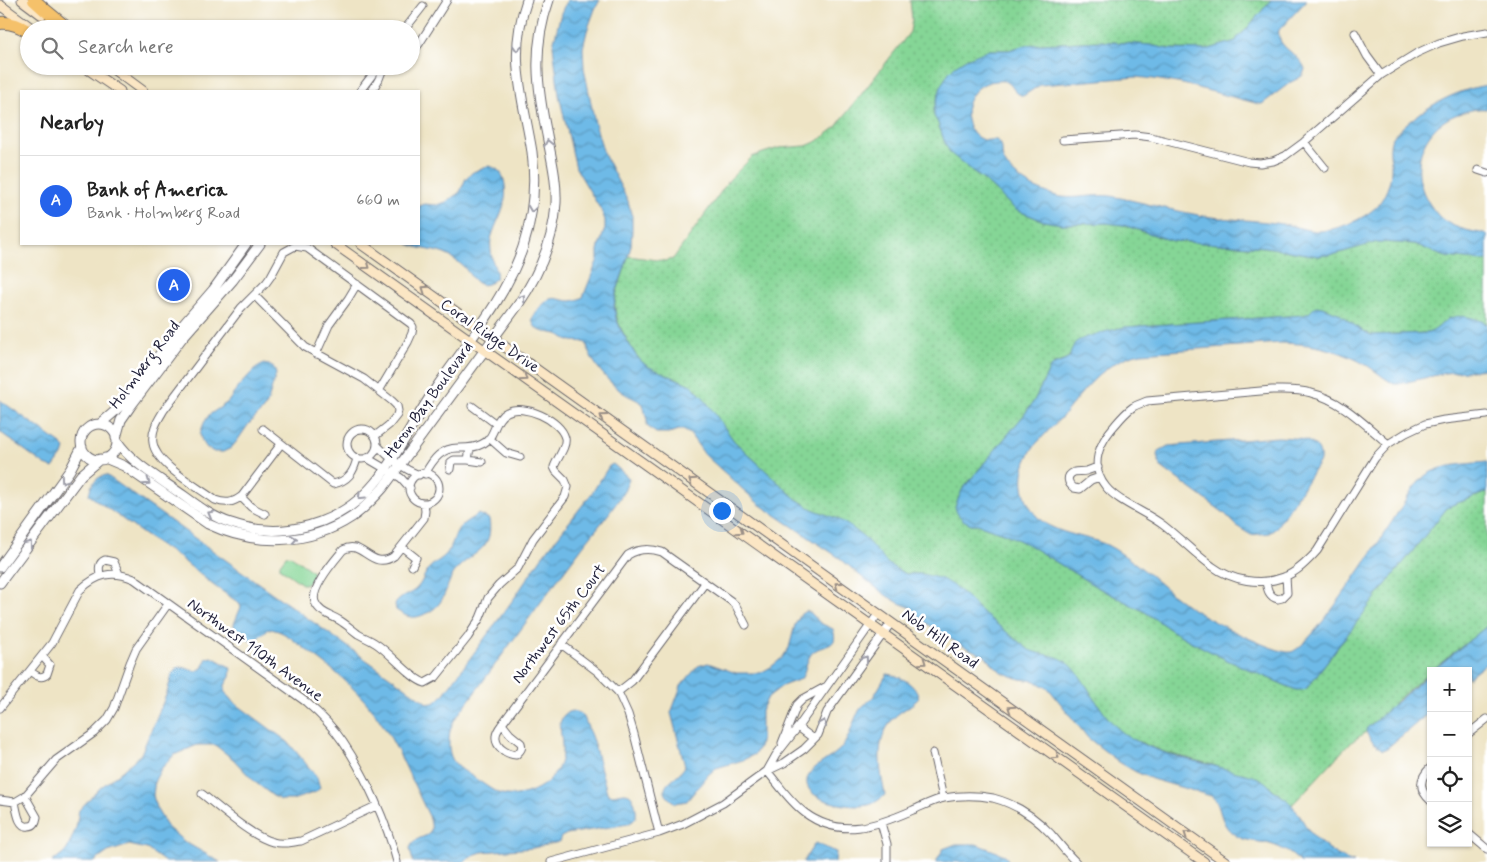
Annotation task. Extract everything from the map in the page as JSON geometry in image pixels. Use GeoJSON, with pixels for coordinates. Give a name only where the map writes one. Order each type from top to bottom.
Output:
{"type":"FeatureCollection","features":[{"type":"Feature","properties":{"kind":"highway"},"geometry":{"type":"LineString","coordinates":[[34,0],[57,20]]}},
{"type":"Feature","properties":{"kind":"highway"},"geometry":{"type":"LineString","coordinates":[[0,23],[9,23],[20,27]]}},
{"type":"Feature","properties":{"kind":"main road"},"geometry":{"type":"LineString","coordinates":[[22,0],[48,20]]}},
{"type":"Feature","properties":{"kind":"main road"},"geometry":{"type":"LineString","coordinates":[[0,5],[20,20]]}},
{"type":"Feature","properties":{"kind":"main road"},"geometry":{"type":"LineString","coordinates":[[97,75],[119,90]]}},
{"type":"Feature","properties":{"kind":"main road"},"geometry":{"type":"LineString","coordinates":[[121,75],[142,90]]}},
{"type":"Feature","properties":{"kind":"main road","name":"Coral Ridge Drive"},"geometry":{"type":"LineString","coordinates":[[336,245],[628,452]]}},
{"type":"Feature","properties":{"kind":"main road","name":"Coral Ridge Drive"},"geometry":{"type":"LineString","coordinates":[[362,245],[636,441]]}},
{"type":"Feature","properties":{"kind":"main road","name":"Nob Hill Road"},"geometry":{"type":"LineString","coordinates":[[636,441],[1226,862]]}},
{"type":"Feature","properties":{"kind":"main road","name":"Nob Hill Road"},"geometry":{"type":"LineString","coordinates":[[628,452],[1204,862]]}},
{"type":"Feature","properties":{"kind":"street"},"geometry":{"type":"LineString","coordinates":[[420,44],[447,0]]}},
{"type":"Feature","properties":{"kind":"street","name":"Heron Bay Boulevard"},"geometry":{"type":"LineString","coordinates":[[117,439],[129,457],[204,510],[231,523],[262,530],[280,531],[296,529],[329,518],[346,509],[361,497],[385,469],[434,390],[501,294],[513,272],[523,246],[530,223],[534,174],[532,153],[517,74],[516,56],[518,31],[527,0]]}},
{"type":"Feature","properties":{"kind":"street","name":"Heron Bay Boulevard"},"geometry":{"type":"LineString","coordinates":[[102,459],[124,466],[208,524],[232,534],[258,540],[297,539],[314,535],[334,527],[369,504],[401,465],[494,338],[533,282],[546,254],[553,228],[556,203],[554,170],[541,107],[537,56],[541,29],[549,0]]}},
{"type":"Feature","properties":{"kind":"street"},"geometry":{"type":"LineString","coordinates":[[412,20],[423,6]]}},
{"type":"Feature","properties":{"kind":"street"},"geometry":{"type":"LineString","coordinates":[[1063,140],[1135,135],[1151,137],[1250,162],[1273,161],[1285,156],[1304,142],[1381,74],[1417,53],[1439,43],[1487,32]]}},
{"type":"Feature","properties":{"kind":"street"},"geometry":{"type":"LineString","coordinates":[[1355,33],[1367,56],[1381,74]]}},
{"type":"Feature","properties":{"kind":"street"},"geometry":{"type":"LineString","coordinates":[[361,90],[372,75]]}},
{"type":"Feature","properties":{"kind":"street"},"geometry":{"type":"LineString","coordinates":[[373,90],[381,75]]}},
{"type":"Feature","properties":{"kind":"street"},"geometry":{"type":"LineString","coordinates":[[1304,142],[1325,168]]}},
{"type":"Feature","properties":{"kind":"street"},"geometry":{"type":"LineString","coordinates":[[1478,170],[1487,174]]}},
{"type":"Feature","properties":{"kind":"street","name":"Holmberg Road"},"geometry":{"type":"LineString","coordinates":[[100,424],[123,403],[175,334],[213,290],[245,245]]}},
{"type":"Feature","properties":{"kind":"street","name":"Holmberg Road"},"geometry":{"type":"LineString","coordinates":[[117,439],[121,420],[130,406],[182,338],[233,280],[259,245]]}},
{"type":"Feature","properties":{"kind":"street"},"geometry":{"type":"LineString","coordinates":[[281,444],[241,497],[228,503],[222,502],[208,494],[170,468],[154,447],[153,435],[158,419],[164,410],[232,318],[271,276],[284,252],[295,246],[307,248],[413,327],[408,342],[379,390]]}},
{"type":"Feature","properties":{"kind":"street"},"geometry":{"type":"LineString","coordinates":[[316,354],[329,325],[357,284]]}},
{"type":"Feature","properties":{"kind":"street"},"geometry":{"type":"LineString","coordinates":[[254,295],[305,347],[347,369],[379,390],[397,406],[397,415],[389,425],[375,436]]}},
{"type":"Feature","properties":{"kind":"street"},"geometry":{"type":"LineString","coordinates":[[1388,444],[1345,408],[1328,399],[1311,392],[1291,390],[1262,391],[1147,401],[1134,406],[1124,414],[1104,438],[1099,448],[1097,462],[1099,472],[1106,487],[1116,496],[1160,522],[1212,566],[1240,580],[1266,581],[1286,576],[1307,562],[1317,552],[1375,458],[1388,444],[1425,424],[1444,420],[1487,416]]}},
{"type":"Feature","properties":{"kind":"street"},"geometry":{"type":"LineString","coordinates":[[472,406],[496,424]]}},
{"type":"Feature","properties":{"kind":"street"},"geometry":{"type":"LineString","coordinates":[[410,488],[413,479],[422,474],[439,454],[447,449],[470,448],[483,444],[489,438],[500,418],[506,412],[513,409],[533,411],[543,416],[562,432],[565,438],[565,445],[554,467],[556,472],[565,480],[568,492],[533,539],[518,568],[488,598],[480,618],[468,637],[436,677],[425,683],[419,681],[389,653],[374,642],[359,635],[340,620],[325,614],[315,603],[314,597],[316,588],[343,550],[348,547],[353,546],[376,560],[389,560],[394,556],[424,518],[424,503]]}},
{"type":"Feature","properties":{"kind":"street"},"geometry":{"type":"LineString","coordinates":[[0,567],[74,466],[82,447],[82,436],[85,431],[94,424],[109,427],[115,433],[117,439],[112,453],[81,475],[0,583]]}},
{"type":"Feature","properties":{"kind":"street"},"geometry":{"type":"LineString","coordinates":[[263,429],[333,484],[348,477],[358,458]]}},
{"type":"Feature","properties":{"kind":"street"},"geometry":{"type":"LineString","coordinates":[[368,458],[374,453],[377,445],[375,436],[367,430],[357,430],[348,442],[350,452],[358,458],[368,458],[406,482],[415,500],[424,503],[432,500],[438,493],[438,484],[434,477],[401,465],[377,445]]}},
{"type":"Feature","properties":{"kind":"street"},"geometry":{"type":"LineString","coordinates":[[489,438],[506,453],[520,457]]}},
{"type":"Feature","properties":{"kind":"street"},"geometry":{"type":"LineString","coordinates":[[82,447],[89,456],[102,459]]}},
{"type":"Feature","properties":{"kind":"street"},"geometry":{"type":"LineString","coordinates":[[468,460],[470,448]]}},
{"type":"Feature","properties":{"kind":"street"},"geometry":{"type":"LineString","coordinates":[[450,469],[451,462],[454,460],[482,462]]}},
{"type":"Feature","properties":{"kind":"street"},"geometry":{"type":"LineString","coordinates":[[241,497],[250,507],[266,514]]}},
{"type":"Feature","properties":{"kind":"street"},"geometry":{"type":"LineString","coordinates":[[402,547],[416,558],[412,566]]}},
{"type":"Feature","properties":{"kind":"street","name":"Northwest 65th Court"},"geometry":{"type":"LineString","coordinates":[[502,724],[628,555],[639,549],[655,549],[705,583]]}},
{"type":"Feature","properties":{"kind":"street"},"geometry":{"type":"LineString","coordinates":[[0,708],[52,643],[80,590],[87,583],[103,576],[99,566],[100,563],[105,560],[114,562],[118,569],[118,574]]}},
{"type":"Feature","properties":{"kind":"street","name":"Northwest 110th Avenue"},"geometry":{"type":"LineString","coordinates":[[103,576],[118,574],[134,579],[306,702],[317,712],[343,741],[358,766],[388,833],[397,862]]}},
{"type":"Feature","properties":{"kind":"street"},"geometry":{"type":"LineString","coordinates":[[1266,581],[1270,595],[1278,599],[1282,598],[1286,593],[1286,576]]}},
{"type":"Feature","properties":{"kind":"street"},"geometry":{"type":"LineString","coordinates":[[618,692],[632,681],[705,583],[736,606],[746,625]]}},
{"type":"Feature","properties":{"kind":"street"},"geometry":{"type":"LineString","coordinates":[[0,800],[20,800],[56,760],[94,733],[107,720],[114,708],[136,649],[168,604]]}},
{"type":"Feature","properties":{"kind":"street"},"geometry":{"type":"LineString","coordinates":[[776,755],[798,728],[878,614]]}},
{"type":"Feature","properties":{"kind":"street"},"geometry":{"type":"LineString","coordinates":[[551,862],[659,833],[683,824],[723,803],[767,771],[784,764],[814,739],[839,695],[891,623]]}},
{"type":"Feature","properties":{"kind":"street"},"geometry":{"type":"LineString","coordinates":[[561,644],[598,672],[618,692],[628,714],[634,734],[659,833]]}},
{"type":"Feature","properties":{"kind":"street"},"geometry":{"type":"LineString","coordinates":[[30,671],[36,676],[42,677],[47,674],[50,666],[42,656]]}},
{"type":"Feature","properties":{"kind":"street"},"geometry":{"type":"LineString","coordinates":[[827,686],[839,695]]}},
{"type":"Feature","properties":{"kind":"street"},"geometry":{"type":"LineString","coordinates":[[767,771],[786,736],[797,705],[803,699],[827,686]]}},
{"type":"Feature","properties":{"kind":"street"},"geometry":{"type":"LineString","coordinates":[[1472,731],[1487,719]]}},
{"type":"Feature","properties":{"kind":"street"},"geometry":{"type":"LineString","coordinates":[[798,728],[814,739]]}},
{"type":"Feature","properties":{"kind":"street"},"geometry":{"type":"LineString","coordinates":[[933,753],[943,798]]}},
{"type":"Feature","properties":{"kind":"street"},"geometry":{"type":"LineString","coordinates":[[767,771],[803,812],[815,820],[845,829],[862,828],[880,823],[943,798],[960,796],[993,798],[1009,804],[1039,822],[1074,861]]}},
{"type":"Feature","properties":{"kind":"street"},"geometry":{"type":"LineString","coordinates":[[1427,771],[1422,781],[1427,798]]}},
{"type":"Feature","properties":{"kind":"street"},"geometry":{"type":"LineString","coordinates":[[202,794],[255,834],[275,843],[301,841],[376,806]]}},
{"type":"Feature","properties":{"kind":"street"},"geometry":{"type":"LineString","coordinates":[[880,823],[887,844],[887,862]]}},
{"type":"Feature","properties":{"kind":"street"},"geometry":{"type":"LineString","coordinates":[[1472,836],[1487,849]]}},
{"type":"Feature","properties":{"kind":"green space"},"geometry":{"type":"Polygon","coordinates":[[[910,0],[1271,0],[1236,41],[1206,50],[1168,49],[1150,45],[1100,41],[1026,45],[1009,50],[989,50],[942,84],[934,109],[934,116],[945,143],[958,159],[1016,210],[1044,221],[1062,224],[1107,223],[1123,225],[1173,241],[1266,247],[1318,256],[1336,254],[1377,242],[1415,244],[1447,257],[1487,261],[1487,324],[1481,321],[1428,333],[1371,335],[1338,313],[1316,306],[1304,315],[1125,327],[1083,339],[1066,360],[1054,364],[1050,368],[1034,401],[1024,415],[962,490],[971,524],[977,524],[1006,534],[1027,544],[1095,586],[1145,612],[1190,641],[1227,660],[1296,690],[1309,685],[1447,508],[1487,492],[1487,626],[1436,667],[1427,667],[1427,674],[1369,726],[1366,732],[1350,743],[1292,805],[1267,784],[1213,765],[1164,752],[1120,732],[1110,722],[1073,668],[1050,655],[1029,651],[978,609],[967,597],[922,574],[906,574],[896,569],[838,519],[812,509],[796,499],[734,441],[697,390],[686,383],[648,367],[635,353],[621,329],[617,318],[615,300],[628,256],[665,261],[673,259],[730,179],[752,157],[779,148],[806,146],[818,141],[835,128],[910,32],[912,19],[910,0]]]}},
{"type":"Feature","properties":{"kind":"green space"},"geometry":{"type":"Polygon","coordinates":[[[290,555],[312,571],[313,575],[307,584],[302,584],[280,568],[280,564],[286,556],[290,555]]]}},
{"type":"Feature","properties":{"kind":"water"},"geometry":{"type":"Polygon","coordinates":[[[567,0],[600,0],[587,31],[583,48],[584,68],[595,123],[604,154],[628,201],[632,216],[631,246],[616,293],[614,306],[621,330],[641,361],[647,366],[691,385],[703,397],[734,441],[796,499],[812,509],[838,519],[851,527],[864,537],[887,563],[896,569],[906,574],[922,574],[942,579],[955,587],[978,609],[1029,650],[1057,657],[1069,663],[1080,676],[1106,716],[1117,728],[1131,738],[1168,754],[1258,778],[1289,802],[1310,832],[1319,841],[1336,854],[1354,862],[1300,862],[1288,852],[1275,846],[1238,837],[1225,825],[1215,799],[1211,796],[1152,779],[1119,762],[1088,738],[1049,689],[1035,681],[1020,679],[1001,672],[985,656],[940,633],[915,614],[909,607],[887,596],[841,559],[759,504],[705,455],[690,434],[683,430],[656,433],[647,426],[643,404],[622,392],[605,377],[591,357],[587,344],[538,330],[533,324],[532,319],[546,301],[557,299],[568,301],[583,297],[598,259],[598,250],[605,228],[602,212],[576,168],[559,95],[553,45],[561,13],[567,0]]]}},
{"type":"Feature","properties":{"kind":"water"},"geometry":{"type":"Polygon","coordinates":[[[1271,0],[1307,0],[1279,30],[1279,36],[1284,46],[1302,63],[1305,69],[1303,75],[1262,104],[1183,84],[1136,77],[1040,85],[1023,96],[1017,93],[1007,82],[996,81],[981,86],[971,96],[966,111],[969,126],[979,138],[994,140],[1000,143],[1003,159],[1008,168],[1024,182],[1054,195],[1061,197],[1111,196],[1200,215],[1270,222],[1323,231],[1357,220],[1377,206],[1389,185],[1391,141],[1406,124],[1444,99],[1476,87],[1487,85],[1487,109],[1461,113],[1436,127],[1422,150],[1419,176],[1422,190],[1438,215],[1459,228],[1487,234],[1487,261],[1447,257],[1415,244],[1377,242],[1336,254],[1318,256],[1266,247],[1173,241],[1123,225],[1107,223],[1062,224],[1044,221],[1016,210],[985,181],[950,153],[934,116],[934,109],[942,84],[949,72],[966,59],[989,50],[1009,50],[1026,45],[1100,41],[1150,45],[1168,49],[1206,50],[1236,41],[1271,0]]]}},
{"type":"Feature","properties":{"kind":"water"},"geometry":{"type":"Polygon","coordinates":[[[488,166],[496,169],[502,175],[505,189],[504,204],[491,241],[496,276],[492,282],[483,285],[476,282],[464,267],[450,256],[411,245],[420,245],[420,206],[437,205],[446,202],[460,192],[466,178],[473,172],[488,166]]]}},
{"type":"Feature","properties":{"kind":"water"},"geometry":{"type":"Polygon","coordinates":[[[1316,306],[1338,313],[1371,335],[1428,333],[1435,330],[1448,319],[1457,316],[1478,320],[1487,324],[1487,369],[1445,373],[1394,384],[1368,366],[1347,355],[1326,348],[1305,345],[1281,343],[1141,353],[1117,362],[1106,369],[1087,387],[1035,445],[1023,471],[1023,488],[1029,506],[1041,521],[1059,530],[1107,545],[1122,554],[1193,609],[1255,641],[1291,652],[1302,644],[1318,627],[1336,604],[1415,486],[1426,475],[1432,471],[1447,467],[1487,462],[1487,492],[1447,508],[1306,689],[1296,690],[1227,660],[1171,630],[1145,612],[1095,586],[1027,544],[1006,534],[977,524],[971,524],[963,520],[957,513],[955,507],[962,490],[1024,415],[1034,401],[1050,368],[1069,358],[1075,343],[1079,340],[1125,327],[1304,315],[1316,306]]]}},
{"type":"Feature","properties":{"kind":"water"},"geometry":{"type":"Polygon","coordinates":[[[263,364],[274,368],[276,374],[267,404],[231,448],[223,452],[214,452],[207,448],[200,434],[209,415],[228,402],[239,386],[254,370],[263,364]]]}},
{"type":"Feature","properties":{"kind":"water"},"geometry":{"type":"Polygon","coordinates":[[[0,400],[65,448],[64,453],[53,468],[45,465],[0,432],[0,400]]]}},
{"type":"Feature","properties":{"kind":"water"},"geometry":{"type":"Polygon","coordinates":[[[1278,437],[1299,439],[1312,444],[1320,453],[1320,461],[1275,529],[1269,533],[1251,535],[1238,527],[1224,513],[1160,466],[1157,455],[1159,451],[1168,446],[1278,437]]]}},
{"type":"Feature","properties":{"kind":"water"},"geometry":{"type":"Polygon","coordinates":[[[613,464],[629,478],[621,495],[455,719],[450,732],[449,749],[453,761],[457,765],[491,789],[506,795],[525,794],[543,785],[556,772],[562,754],[560,723],[563,716],[568,712],[579,713],[584,717],[594,744],[607,792],[609,795],[624,793],[631,795],[636,807],[636,817],[628,824],[567,834],[561,837],[559,842],[533,848],[482,852],[463,862],[413,862],[410,848],[418,839],[429,834],[431,825],[429,816],[404,763],[382,724],[367,703],[341,677],[283,633],[268,629],[253,642],[234,629],[234,624],[241,607],[239,603],[180,558],[89,495],[94,482],[106,475],[427,703],[432,703],[436,702],[443,695],[515,597],[541,558],[592,493],[609,466],[613,464]]]}},
{"type":"Feature","properties":{"kind":"water"},"geometry":{"type":"Polygon","coordinates":[[[479,514],[489,519],[490,529],[486,544],[453,574],[438,605],[433,610],[417,617],[407,616],[396,610],[395,604],[417,588],[429,568],[447,553],[459,528],[479,514]]]}},
{"type":"Feature","properties":{"kind":"water"},"geometry":{"type":"Polygon","coordinates":[[[806,611],[811,613],[820,623],[833,629],[835,636],[832,643],[812,653],[801,679],[782,686],[768,697],[761,711],[761,743],[755,754],[743,760],[716,768],[687,801],[675,803],[668,797],[665,788],[685,766],[671,713],[681,686],[698,666],[708,663],[736,673],[760,673],[771,667],[782,658],[789,648],[795,625],[801,614],[806,611]]]}},
{"type":"Feature","properties":{"kind":"water"},"geometry":{"type":"Polygon","coordinates":[[[1487,626],[1487,663],[1472,675],[1472,667],[1437,667],[1487,626]]]}},
{"type":"Feature","properties":{"kind":"water"},"geometry":{"type":"Polygon","coordinates":[[[212,657],[230,667],[230,677],[225,685],[225,692],[232,701],[288,742],[317,777],[320,788],[316,792],[292,800],[281,800],[255,782],[233,759],[215,745],[197,745],[174,755],[161,769],[155,780],[153,795],[156,808],[168,828],[185,842],[220,862],[165,862],[147,849],[129,845],[108,852],[94,862],[52,862],[67,850],[76,828],[79,810],[100,788],[141,754],[167,693],[172,674],[178,667],[197,671],[202,668],[207,658],[212,657]]]}},
{"type":"Feature","properties":{"kind":"water"},"geometry":{"type":"Polygon","coordinates":[[[887,674],[897,676],[906,681],[914,688],[919,698],[895,717],[886,729],[880,756],[881,776],[885,795],[872,804],[861,806],[840,804],[819,797],[811,792],[807,785],[808,776],[813,769],[842,747],[860,709],[873,697],[887,674]]]}},
{"type":"Feature","properties":{"kind":"water"},"geometry":{"type":"Polygon","coordinates":[[[1427,676],[1427,714],[1383,750],[1370,738],[1366,729],[1427,676]]]}},
{"type":"Feature","properties":{"kind":"water"},"geometry":{"type":"Polygon","coordinates":[[[815,843],[836,852],[835,862],[803,862],[815,843]]]}},
{"type":"Feature","properties":{"kind":"water"},"geometry":{"type":"Polygon","coordinates":[[[956,844],[976,844],[1005,855],[1009,862],[936,862],[943,849],[956,844]]]}},
{"type":"Feature","properties":{"kind":"place","name":"Bank of America"},"geometry":{"type":"Point","coordinates":[174,285]}}]}
